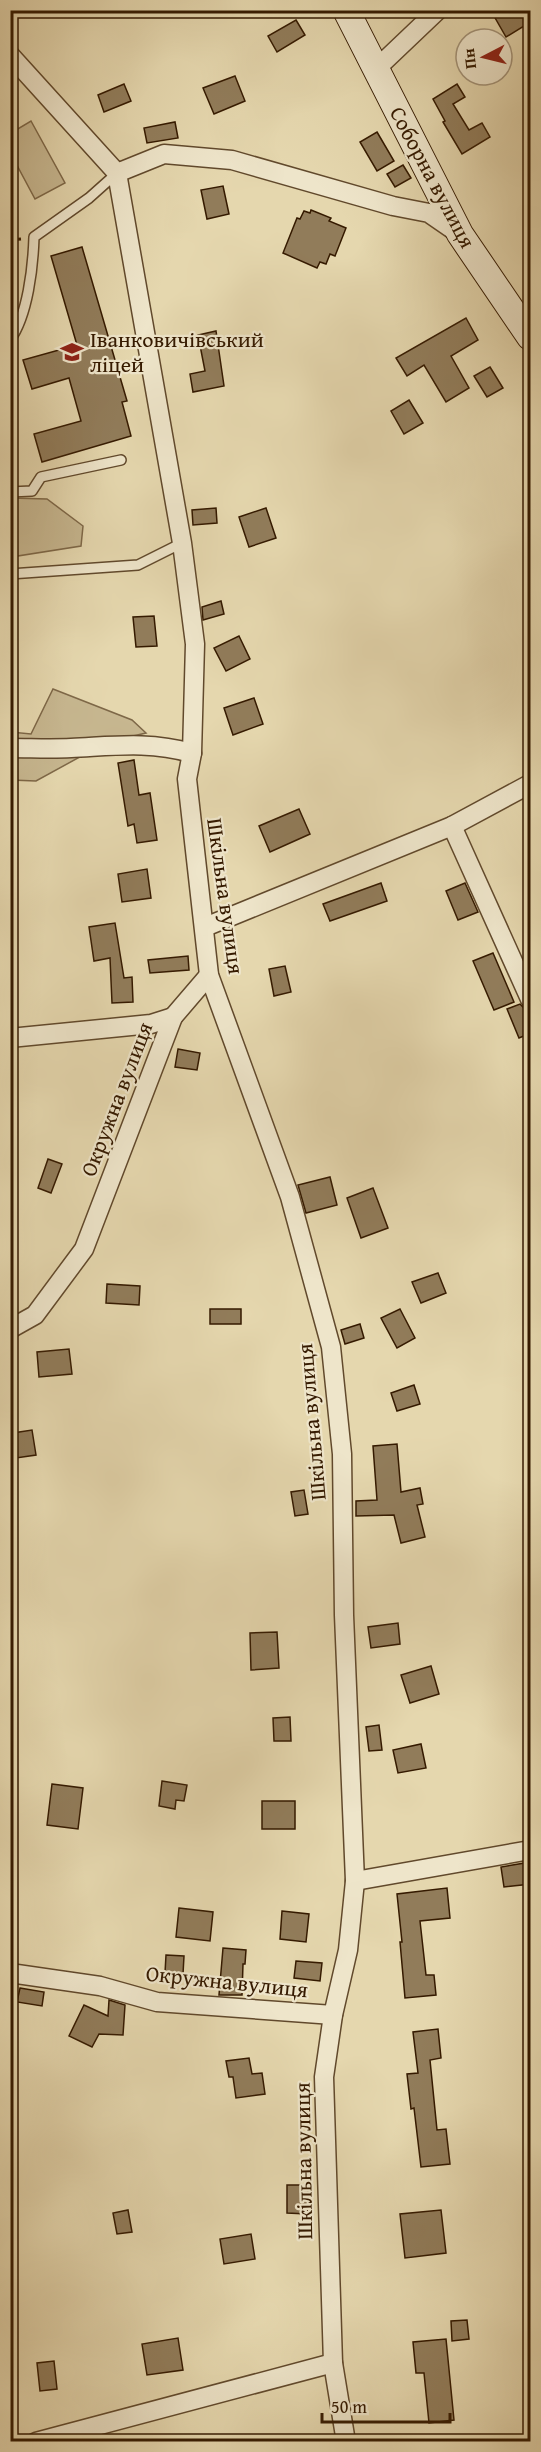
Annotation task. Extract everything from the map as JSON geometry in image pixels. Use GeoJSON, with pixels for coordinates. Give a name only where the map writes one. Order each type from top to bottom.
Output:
{"type":"FeatureCollection","features":[{"type":"Feature","properties":{"kind":"street","name":"Соборна вулиця"},"geometry":{"type":"LineString","coordinates":[[346,10],[460,234],[531,337]]}},
{"type":"Feature","properties":{"kind":"street"},"geometry":{"type":"LineString","coordinates":[[376,69],[438,10]]}},
{"type":"Feature","properties":{"kind":"street"},"geometry":{"type":"LineString","coordinates":[[10,55],[117,173],[164,154],[232,160],[393,206],[429,213],[460,234]]}},
{"type":"Feature","properties":{"kind":"street","name":"Шкільна вулиця"},"geometry":{"type":"LineString","coordinates":[[117,173],[182,543],[195,644],[192,753],[187,778],[209,975],[241,1056],[290,1197],[331,1347],[342,1454],[344,1615],[355,1881],[348,1950],[333,2015],[324,2078],[333,2363],[346,2442]]}},
{"type":"Feature","properties":{"kind":"street"},"geometry":{"type":"LineString","coordinates":[[10,748],[70,748],[126,744],[166,746],[192,753]]}},
{"type":"Feature","properties":{"kind":"street"},"geometry":{"type":"LineString","coordinates":[[205,927],[453,826],[531,784]]}},
{"type":"Feature","properties":{"kind":"street"},"geometry":{"type":"LineString","coordinates":[[453,826],[531,999]]}},
{"type":"Feature","properties":{"kind":"street"},"geometry":{"type":"LineString","coordinates":[[173,1017],[209,975]]}},
{"type":"Feature","properties":{"kind":"street","name":"Окружна вулиця"},"geometry":{"type":"LineString","coordinates":[[10,1038],[151,1024],[173,1017]]}},
{"type":"Feature","properties":{"kind":"street","name":"Окружна вулиця"},"geometry":{"type":"LineString","coordinates":[[10,1329],[35,1315],[84,1250],[173,1017]]}},
{"type":"Feature","properties":{"kind":"street"},"geometry":{"type":"LineString","coordinates":[[355,1881],[531,1850]]}},
{"type":"Feature","properties":{"kind":"street","name":"Окружна вулиця"},"geometry":{"type":"LineString","coordinates":[[10,1973],[100,1986],[157,2002],[333,2015]]}},
{"type":"Feature","properties":{"kind":"street"},"geometry":{"type":"LineString","coordinates":[[36,2442],[333,2363]]}},
{"type":"Feature","properties":{"kind":"lane"},"geometry":{"type":"LineString","coordinates":[[10,340],[18,329],[33,266],[34,237],[88,198],[117,173]]}},
{"type":"Feature","properties":{"kind":"lane"},"geometry":{"type":"LineString","coordinates":[[10,492],[32,491],[41,477],[121,460]]}},
{"type":"Feature","properties":{"kind":"lane"},"geometry":{"type":"LineString","coordinates":[[10,574],[138,565],[182,543]]}},
{"type":"Feature","properties":{"kind":"shaded area"},"geometry":{"type":"Polygon","coordinates":[[[31,121],[65,183],[35,199],[11,154],[11,133],[31,121]]]}},
{"type":"Feature","properties":{"kind":"shaded area"},"geometry":{"type":"Polygon","coordinates":[[[11,498],[47,499],[83,526],[81,546],[11,557],[11,498]]]}},
{"type":"Feature","properties":{"kind":"shaded area"},"geometry":{"type":"Polygon","coordinates":[[[53,689],[132,720],[146,733],[107,742],[36,781],[11,780],[11,732],[31,734],[53,689]]]}},
{"type":"Feature","properties":{"kind":"building"},"geometry":{"type":"Polygon","coordinates":[[[503,10],[522,10],[529,23],[514,32],[514,27],[500,27],[494,16],[503,10]]]}},
{"type":"Feature","properties":{"kind":"building"},"geometry":{"type":"Polygon","coordinates":[[[296,20],[305,35],[277,52],[268,36],[296,20]]]}},
{"type":"Feature","properties":{"kind":"building"},"geometry":{"type":"Polygon","coordinates":[[[235,76],[245,101],[214,114],[203,88],[235,76]]]}},
{"type":"Feature","properties":{"kind":"building"},"geometry":{"type":"Polygon","coordinates":[[[124,84],[131,101],[104,112],[98,95],[124,84]]]}},
{"type":"Feature","properties":{"kind":"building"},"geometry":{"type":"Polygon","coordinates":[[[454,86],[459,87],[465,97],[453,104],[469,130],[482,123],[490,137],[462,154],[443,122],[445,121],[433,99],[454,86]]]}},
{"type":"Feature","properties":{"kind":"building"},"geometry":{"type":"Polygon","coordinates":[[[175,122],[178,138],[147,143],[144,128],[175,122]]]}},
{"type":"Feature","properties":{"kind":"building"},"geometry":{"type":"Polygon","coordinates":[[[377,132],[394,161],[377,171],[360,142],[377,132]]]}},
{"type":"Feature","properties":{"kind":"building"},"geometry":{"type":"Polygon","coordinates":[[[403,165],[411,178],[395,187],[387,174],[403,165]]]}},
{"type":"Feature","properties":{"kind":"building"},"geometry":{"type":"Polygon","coordinates":[[[223,186],[229,214],[207,219],[201,190],[223,186]]]}},
{"type":"Feature","properties":{"kind":"building"},"geometry":{"type":"Polygon","coordinates":[[[311,210],[331,218],[329,221],[346,228],[335,256],[330,254],[326,264],[320,262],[317,268],[283,253],[297,218],[300,219],[304,211],[310,213],[311,210]]]}},
{"type":"Feature","properties":{"kind":"building"},"geometry":{"type":"Polygon","coordinates":[[[82,247],[127,401],[122,402],[131,436],[42,462],[34,434],[81,421],[69,378],[32,389],[23,360],[77,345],[51,256],[82,247]]]}},
{"type":"Feature","properties":{"kind":"building"},"geometry":{"type":"Polygon","coordinates":[[[466,318],[478,340],[451,356],[469,388],[446,402],[424,365],[407,376],[396,358],[466,318]]]}},
{"type":"Feature","properties":{"kind":"building"},"geometry":{"type":"Polygon","coordinates":[[[216,331],[224,386],[193,392],[190,374],[205,371],[198,335],[216,331]]]}},
{"type":"Feature","properties":{"kind":"building"},"geometry":{"type":"Polygon","coordinates":[[[490,367],[503,388],[487,397],[474,376],[490,367]]]}},
{"type":"Feature","properties":{"kind":"building"},"geometry":{"type":"Polygon","coordinates":[[[409,400],[423,423],[404,434],[391,411],[409,400]]]}},
{"type":"Feature","properties":{"kind":"building"},"geometry":{"type":"Polygon","coordinates":[[[216,508],[217,523],[193,525],[192,510],[216,508]]]}},
{"type":"Feature","properties":{"kind":"building"},"geometry":{"type":"Polygon","coordinates":[[[266,508],[276,538],[249,547],[239,517],[266,508]]]}},
{"type":"Feature","properties":{"kind":"building"},"geometry":{"type":"Polygon","coordinates":[[[221,601],[224,614],[203,620],[202,607],[221,601]]]}},
{"type":"Feature","properties":{"kind":"building"},"geometry":{"type":"Polygon","coordinates":[[[154,616],[157,646],[136,647],[133,617],[154,616]]]}},
{"type":"Feature","properties":{"kind":"building"},"geometry":{"type":"Polygon","coordinates":[[[239,636],[250,659],[226,671],[214,648],[239,636]]]}},
{"type":"Feature","properties":{"kind":"building"},"geometry":{"type":"Polygon","coordinates":[[[254,698],[263,724],[233,735],[224,708],[254,698]]]}},
{"type":"Feature","properties":{"kind":"building"},"geometry":{"type":"Polygon","coordinates":[[[134,760],[139,795],[150,793],[157,840],[137,843],[134,824],[128,826],[118,763],[134,760]]]}},
{"type":"Feature","properties":{"kind":"building"},"geometry":{"type":"Polygon","coordinates":[[[299,809],[310,834],[270,852],[259,826],[299,809]]]}},
{"type":"Feature","properties":{"kind":"building"},"geometry":{"type":"Polygon","coordinates":[[[147,869],[151,898],[122,902],[118,874],[147,869]]]}},
{"type":"Feature","properties":{"kind":"building"},"geometry":{"type":"Polygon","coordinates":[[[381,883],[387,901],[330,921],[323,904],[381,883]]]}},
{"type":"Feature","properties":{"kind":"building"},"geometry":{"type":"Polygon","coordinates":[[[465,883],[478,912],[458,920],[446,891],[465,883]]]}},
{"type":"Feature","properties":{"kind":"building"},"geometry":{"type":"Polygon","coordinates":[[[115,923],[124,978],[132,977],[133,1002],[112,1003],[110,958],[94,961],[89,927],[115,923]]]}},
{"type":"Feature","properties":{"kind":"building"},"geometry":{"type":"Polygon","coordinates":[[[493,953],[514,1002],[494,1010],[473,961],[493,953]]]}},
{"type":"Feature","properties":{"kind":"building"},"geometry":{"type":"Polygon","coordinates":[[[188,956],[189,970],[150,973],[148,960],[188,956]]]}},
{"type":"Feature","properties":{"kind":"building"},"geometry":{"type":"Polygon","coordinates":[[[285,966],[291,992],[274,996],[269,969],[285,966]]]}},
{"type":"Feature","properties":{"kind":"building"},"geometry":{"type":"Polygon","coordinates":[[[520,1004],[531,1010],[531,1033],[519,1038],[507,1009],[520,1004]]]}},
{"type":"Feature","properties":{"kind":"building"},"geometry":{"type":"Polygon","coordinates":[[[178,1049],[200,1053],[197,1070],[175,1067],[178,1049]]]}},
{"type":"Feature","properties":{"kind":"building"},"geometry":{"type":"Polygon","coordinates":[[[48,1159],[62,1164],[51,1193],[38,1188],[48,1159]]]}},
{"type":"Feature","properties":{"kind":"building"},"geometry":{"type":"Polygon","coordinates":[[[330,1177],[337,1205],[306,1213],[298,1185],[330,1177]]]}},
{"type":"Feature","properties":{"kind":"building"},"geometry":{"type":"Polygon","coordinates":[[[373,1188],[388,1228],[361,1238],[347,1198],[373,1188]]]}},
{"type":"Feature","properties":{"kind":"building"},"geometry":{"type":"Polygon","coordinates":[[[438,1273],[446,1293],[421,1303],[412,1282],[438,1273]]]}},
{"type":"Feature","properties":{"kind":"building"},"geometry":{"type":"Polygon","coordinates":[[[107,1284],[140,1286],[139,1305],[106,1303],[107,1284]]]}},
{"type":"Feature","properties":{"kind":"building"},"geometry":{"type":"Polygon","coordinates":[[[210,1309],[241,1309],[241,1324],[210,1324],[210,1309]]]}},
{"type":"Feature","properties":{"kind":"building"},"geometry":{"type":"Polygon","coordinates":[[[400,1309],[415,1338],[397,1348],[381,1318],[400,1309]]]}},
{"type":"Feature","properties":{"kind":"building"},"geometry":{"type":"Polygon","coordinates":[[[360,1324],[364,1338],[345,1344],[341,1330],[360,1324]]]}},
{"type":"Feature","properties":{"kind":"building"},"geometry":{"type":"Polygon","coordinates":[[[69,1349],[72,1374],[39,1377],[37,1352],[69,1349]]]}},
{"type":"Feature","properties":{"kind":"building"},"geometry":{"type":"Polygon","coordinates":[[[414,1385],[420,1404],[397,1411],[391,1393],[414,1385]]]}},
{"type":"Feature","properties":{"kind":"building"},"geometry":{"type":"Polygon","coordinates":[[[32,1430],[36,1455],[16,1458],[13,1433],[32,1430]]]}},
{"type":"Feature","properties":{"kind":"building"},"geometry":{"type":"Polygon","coordinates":[[[397,1444],[401,1492],[420,1488],[423,1504],[417,1505],[425,1537],[401,1543],[394,1515],[356,1516],[356,1501],[377,1500],[373,1446],[397,1444]]]}},
{"type":"Feature","properties":{"kind":"building"},"geometry":{"type":"Polygon","coordinates":[[[304,1490],[308,1514],[295,1516],[291,1492],[304,1490]]]}},
{"type":"Feature","properties":{"kind":"building"},"geometry":{"type":"Polygon","coordinates":[[[398,1623],[400,1644],[371,1648],[368,1627],[398,1623]]]}},
{"type":"Feature","properties":{"kind":"building"},"geometry":{"type":"Polygon","coordinates":[[[277,1632],[279,1668],[251,1670],[250,1633],[277,1632]]]}},
{"type":"Feature","properties":{"kind":"building"},"geometry":{"type":"Polygon","coordinates":[[[431,1666],[439,1694],[410,1703],[401,1675],[431,1666]]]}},
{"type":"Feature","properties":{"kind":"building"},"geometry":{"type":"Polygon","coordinates":[[[290,1717],[291,1741],[274,1741],[273,1718],[290,1717]]]}},
{"type":"Feature","properties":{"kind":"building"},"geometry":{"type":"Polygon","coordinates":[[[379,1725],[382,1750],[369,1751],[366,1727],[379,1725]]]}},
{"type":"Feature","properties":{"kind":"building"},"geometry":{"type":"Polygon","coordinates":[[[421,1744],[426,1768],[398,1773],[393,1750],[421,1744]]]}},
{"type":"Feature","properties":{"kind":"building"},"geometry":{"type":"Polygon","coordinates":[[[162,1781],[187,1785],[184,1801],[176,1800],[175,1809],[159,1806],[162,1781]]]}},
{"type":"Feature","properties":{"kind":"building"},"geometry":{"type":"Polygon","coordinates":[[[52,1784],[83,1788],[78,1829],[47,1825],[52,1784]]]}},
{"type":"Feature","properties":{"kind":"building"},"geometry":{"type":"Polygon","coordinates":[[[262,1801],[295,1801],[295,1829],[262,1829],[262,1801]]]}},
{"type":"Feature","properties":{"kind":"building"},"geometry":{"type":"Polygon","coordinates":[[[531,1862],[531,1884],[504,1887],[501,1867],[531,1862]]]}},
{"type":"Feature","properties":{"kind":"building"},"geometry":{"type":"Polygon","coordinates":[[[447,1888],[450,1918],[420,1921],[426,1975],[434,1975],[436,1995],[405,1998],[397,1894],[447,1888]]]}},
{"type":"Feature","properties":{"kind":"building"},"geometry":{"type":"Polygon","coordinates":[[[179,1908],[213,1912],[210,1941],[176,1937],[179,1908]]]}},
{"type":"Feature","properties":{"kind":"building"},"geometry":{"type":"Polygon","coordinates":[[[282,1911],[309,1914],[306,1942],[280,1939],[282,1911]]]}},
{"type":"Feature","properties":{"kind":"building"},"geometry":{"type":"Polygon","coordinates":[[[223,1948],[246,1950],[242,1995],[219,1995],[223,1948]]]}},
{"type":"Feature","properties":{"kind":"building"},"geometry":{"type":"Polygon","coordinates":[[[166,1955],[184,1956],[183,1974],[165,1973],[166,1955]]]}},
{"type":"Feature","properties":{"kind":"building"},"geometry":{"type":"Polygon","coordinates":[[[296,1961],[322,1963],[320,1981],[294,1978],[296,1961]]]}},
{"type":"Feature","properties":{"kind":"building"},"geometry":{"type":"Polygon","coordinates":[[[20,1988],[44,1992],[42,2006],[17,2002],[20,1988]]]}},
{"type":"Feature","properties":{"kind":"building"},"geometry":{"type":"Polygon","coordinates":[[[109,2000],[125,2005],[123,2035],[99,2034],[92,2047],[69,2036],[84,2005],[108,2016],[109,2000]]]}},
{"type":"Feature","properties":{"kind":"building"},"geometry":{"type":"Polygon","coordinates":[[[438,2029],[441,2058],[430,2060],[437,2130],[446,2129],[450,2164],[421,2167],[414,2108],[411,2109],[407,2074],[418,2073],[413,2032],[438,2029]]]}},
{"type":"Feature","properties":{"kind":"building"},"geometry":{"type":"Polygon","coordinates":[[[249,2058],[252,2074],[262,2073],[265,2094],[236,2098],[233,2077],[229,2077],[226,2061],[249,2058]]]}},
{"type":"Feature","properties":{"kind":"building"},"geometry":{"type":"Polygon","coordinates":[[[287,2185],[308,2185],[307,2214],[287,2213],[287,2185]]]}},
{"type":"Feature","properties":{"kind":"building"},"geometry":{"type":"Polygon","coordinates":[[[128,2210],[132,2232],[117,2234],[113,2213],[128,2210]]]}},
{"type":"Feature","properties":{"kind":"building"},"geometry":{"type":"Polygon","coordinates":[[[441,2210],[446,2253],[405,2258],[400,2214],[441,2210]]]}},
{"type":"Feature","properties":{"kind":"building"},"geometry":{"type":"Polygon","coordinates":[[[251,2234],[255,2259],[224,2264],[220,2239],[251,2234]]]}},
{"type":"Feature","properties":{"kind":"building"},"geometry":{"type":"Polygon","coordinates":[[[467,2320],[469,2339],[452,2341],[451,2321],[467,2320]]]}},
{"type":"Feature","properties":{"kind":"building"},"geometry":{"type":"Polygon","coordinates":[[[178,2338],[183,2370],[147,2375],[142,2344],[178,2338]]]}},
{"type":"Feature","properties":{"kind":"building"},"geometry":{"type":"Polygon","coordinates":[[[446,2339],[454,2420],[429,2423],[424,2373],[416,2373],[413,2342],[446,2339]]]}},
{"type":"Feature","properties":{"kind":"building"},"geometry":{"type":"Polygon","coordinates":[[[54,2361],[57,2389],[40,2391],[37,2363],[54,2361]]]}},
{"type":"Feature","properties":{"kind":"place","name":"Іванковичівський ліцей"},"geometry":{"type":"Point","coordinates":[72,352]}}]}
